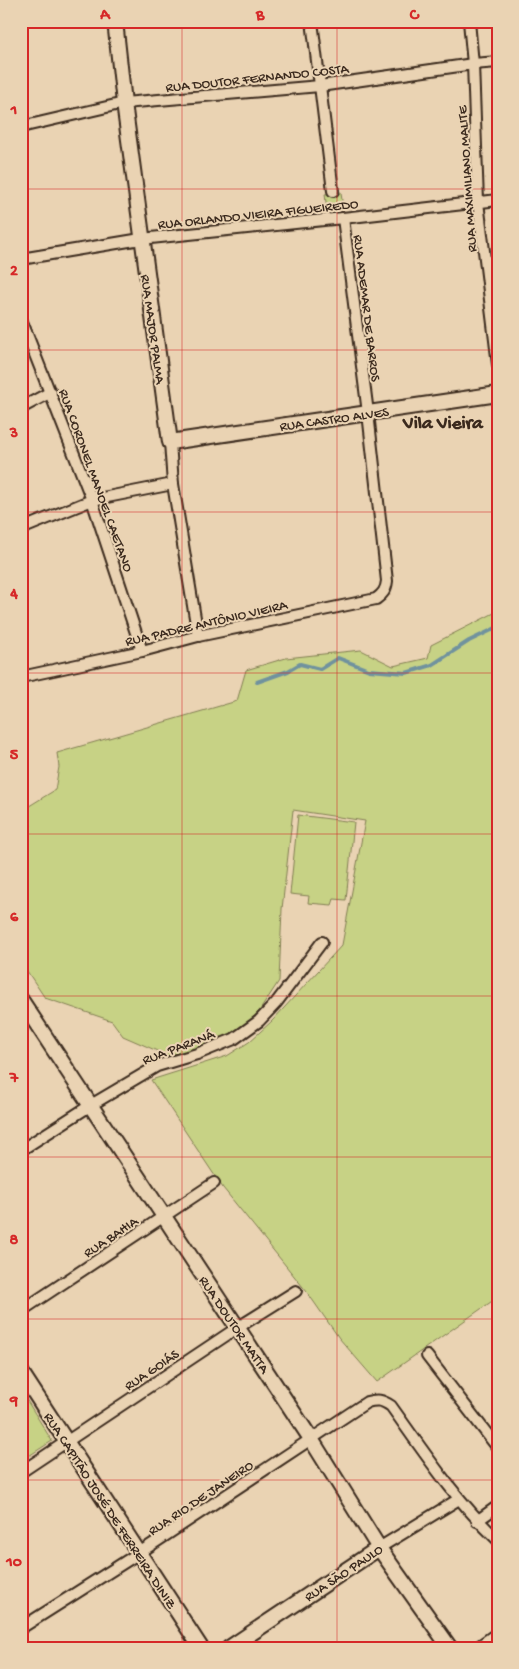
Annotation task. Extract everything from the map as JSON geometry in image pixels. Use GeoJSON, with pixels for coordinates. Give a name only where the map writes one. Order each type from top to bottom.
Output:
{"type":"FeatureCollection","features":[{"type":"Feature","properties":{"kind":"street","name":"RUA MAJOR PALMA"},"geometry":{"type":"LineString","coordinates":[[116,21],[124,104],[170,442],[173,484],[198,636]]}},
{"type":"Feature","properties":{"kind":"street"},"geometry":{"type":"LineString","coordinates":[[312,21],[333,191]]}},
{"type":"Feature","properties":{"kind":"street","name":"RUA MAXIMILIANO MALITE"},"geometry":{"type":"LineString","coordinates":[[468,21],[473,64],[478,202],[498,365]]}},
{"type":"Feature","properties":{"kind":"street","name":"RUA DOUTOR FERNANDO COSTA"},"geometry":{"type":"LineString","coordinates":[[21,127],[124,104],[320,86],[498,62]]}},
{"type":"Feature","properties":{"kind":"street","name":"RUA ORLANDO VIEIRA FIGUEIREDO"},"geometry":{"type":"LineString","coordinates":[[21,259],[141,239],[498,200]]}},
{"type":"Feature","properties":{"kind":"street","name":"RUA ADEMAR DE BARROS"},"geometry":{"type":"LineString","coordinates":[[343,218],[387,581]]}},
{"type":"Feature","properties":{"kind":"street","name":"RUA CORONEL MANOEL CAETANO"},"geometry":{"type":"LineString","coordinates":[[21,319],[92,500],[142,651]]}},
{"type":"Feature","properties":{"kind":"street"},"geometry":{"type":"LineString","coordinates":[[21,408],[51,392]]}},
{"type":"Feature","properties":{"kind":"street","name":"RUA CASTRO ALVES"},"geometry":{"type":"LineString","coordinates":[[170,442],[498,394]]}},
{"type":"Feature","properties":{"kind":"street"},"geometry":{"type":"LineString","coordinates":[[21,529],[92,500],[173,484]]}},
{"type":"Feature","properties":{"kind":"street","name":"RUA PADRE ANTÔNIO VIEIRA"},"geometry":{"type":"LineString","coordinates":[[21,677],[142,651],[198,636],[376,599],[382,594],[387,581]]}},
{"type":"Feature","properties":{"kind":"street","name":"RUA PARANÁ"},"geometry":{"type":"LineString","coordinates":[[21,1150],[157,1066],[234,1039],[259,1021],[276,1003],[322,942]]}},
{"type":"Feature","properties":{"kind":"street","name":"RUA DOUTOR MATTA"},"geometry":{"type":"LineString","coordinates":[[21,1000],[311,1439],[379,1548],[450,1648]]}},
{"type":"Feature","properties":{"kind":"street","name":"RUA BAHIA"},"geometry":{"type":"LineString","coordinates":[[21,1311],[214,1183]]}},
{"type":"Feature","properties":{"kind":"street","name":"RUA GOIÁS"},"geometry":{"type":"LineString","coordinates":[[21,1472],[237,1328],[296,1291]]}},
{"type":"Feature","properties":{"kind":"street"},"geometry":{"type":"LineString","coordinates":[[427,1356],[498,1448]]}},
{"type":"Feature","properties":{"kind":"street","name":"RUA CAPITÃO JOSÉ DE FERREIRA DINIZ"},"geometry":{"type":"LineString","coordinates":[[21,1372],[201,1648]]}},
{"type":"Feature","properties":{"kind":"street","name":"RUA RIO DE JANEIRO"},"geometry":{"type":"LineString","coordinates":[[21,1628],[139,1553],[367,1402],[383,1401],[391,1406],[459,1498]]}},
{"type":"Feature","properties":{"kind":"street"},"geometry":{"type":"LineString","coordinates":[[459,1498],[477,1521],[498,1540]]}},
{"type":"Feature","properties":{"kind":"street","name":"RUA SÃO PAULO"},"geometry":{"type":"LineString","coordinates":[[230,1648],[379,1548],[459,1498]]}},
{"type":"Feature","properties":{"kind":"street"},"geometry":{"type":"LineString","coordinates":[[477,1521],[498,1506]]}},
{"type":"Feature","properties":{"kind":"street"},"geometry":{"type":"LineString","coordinates":[[480,1648],[498,1635]]}},
{"type":"Feature","properties":{"kind":"green space"},"geometry":{"type":"Polygon","coordinates":[[[341,192],[343,209],[327,211],[325,194],[341,192]]]}},
{"type":"Feature","properties":{"kind":"green space"},"geometry":{"type":"Polygon","coordinates":[[[498,611],[498,1297],[377,1382],[339,1338],[307,1292],[223,1188],[151,1080],[227,1056],[249,1042],[272,1021],[342,945],[365,821],[293,810],[282,909],[279,981],[260,1010],[240,1030],[222,1042],[171,1057],[123,1036],[112,1021],[45,998],[21,962],[21,846],[31,825],[25,821],[26,808],[55,790],[59,767],[57,753],[237,701],[246,670],[286,658],[361,650],[393,666],[428,658],[431,645],[498,611]]]}},
{"type":"Feature","properties":{"kind":"green space"},"geometry":{"type":"Polygon","coordinates":[[[298,815],[354,822],[346,900],[334,899],[332,905],[308,903],[309,896],[290,894],[298,815]]]}},
{"type":"Feature","properties":{"kind":"green space"},"geometry":{"type":"Polygon","coordinates":[[[21,1391],[52,1441],[21,1461],[21,1391]]]}},
{"type":"Feature","properties":{"kind":"waterway"},"geometry":{"type":"LineString","coordinates":[[257,682],[288,671],[300,664],[320,669],[338,658],[369,670],[406,673],[432,665],[469,641],[498,627]]}},
{"type":"Feature","properties":{"kind":"district","name":"Vila Vieira"},"geometry":{"type":"Point","coordinates":[443,421]}}]}
